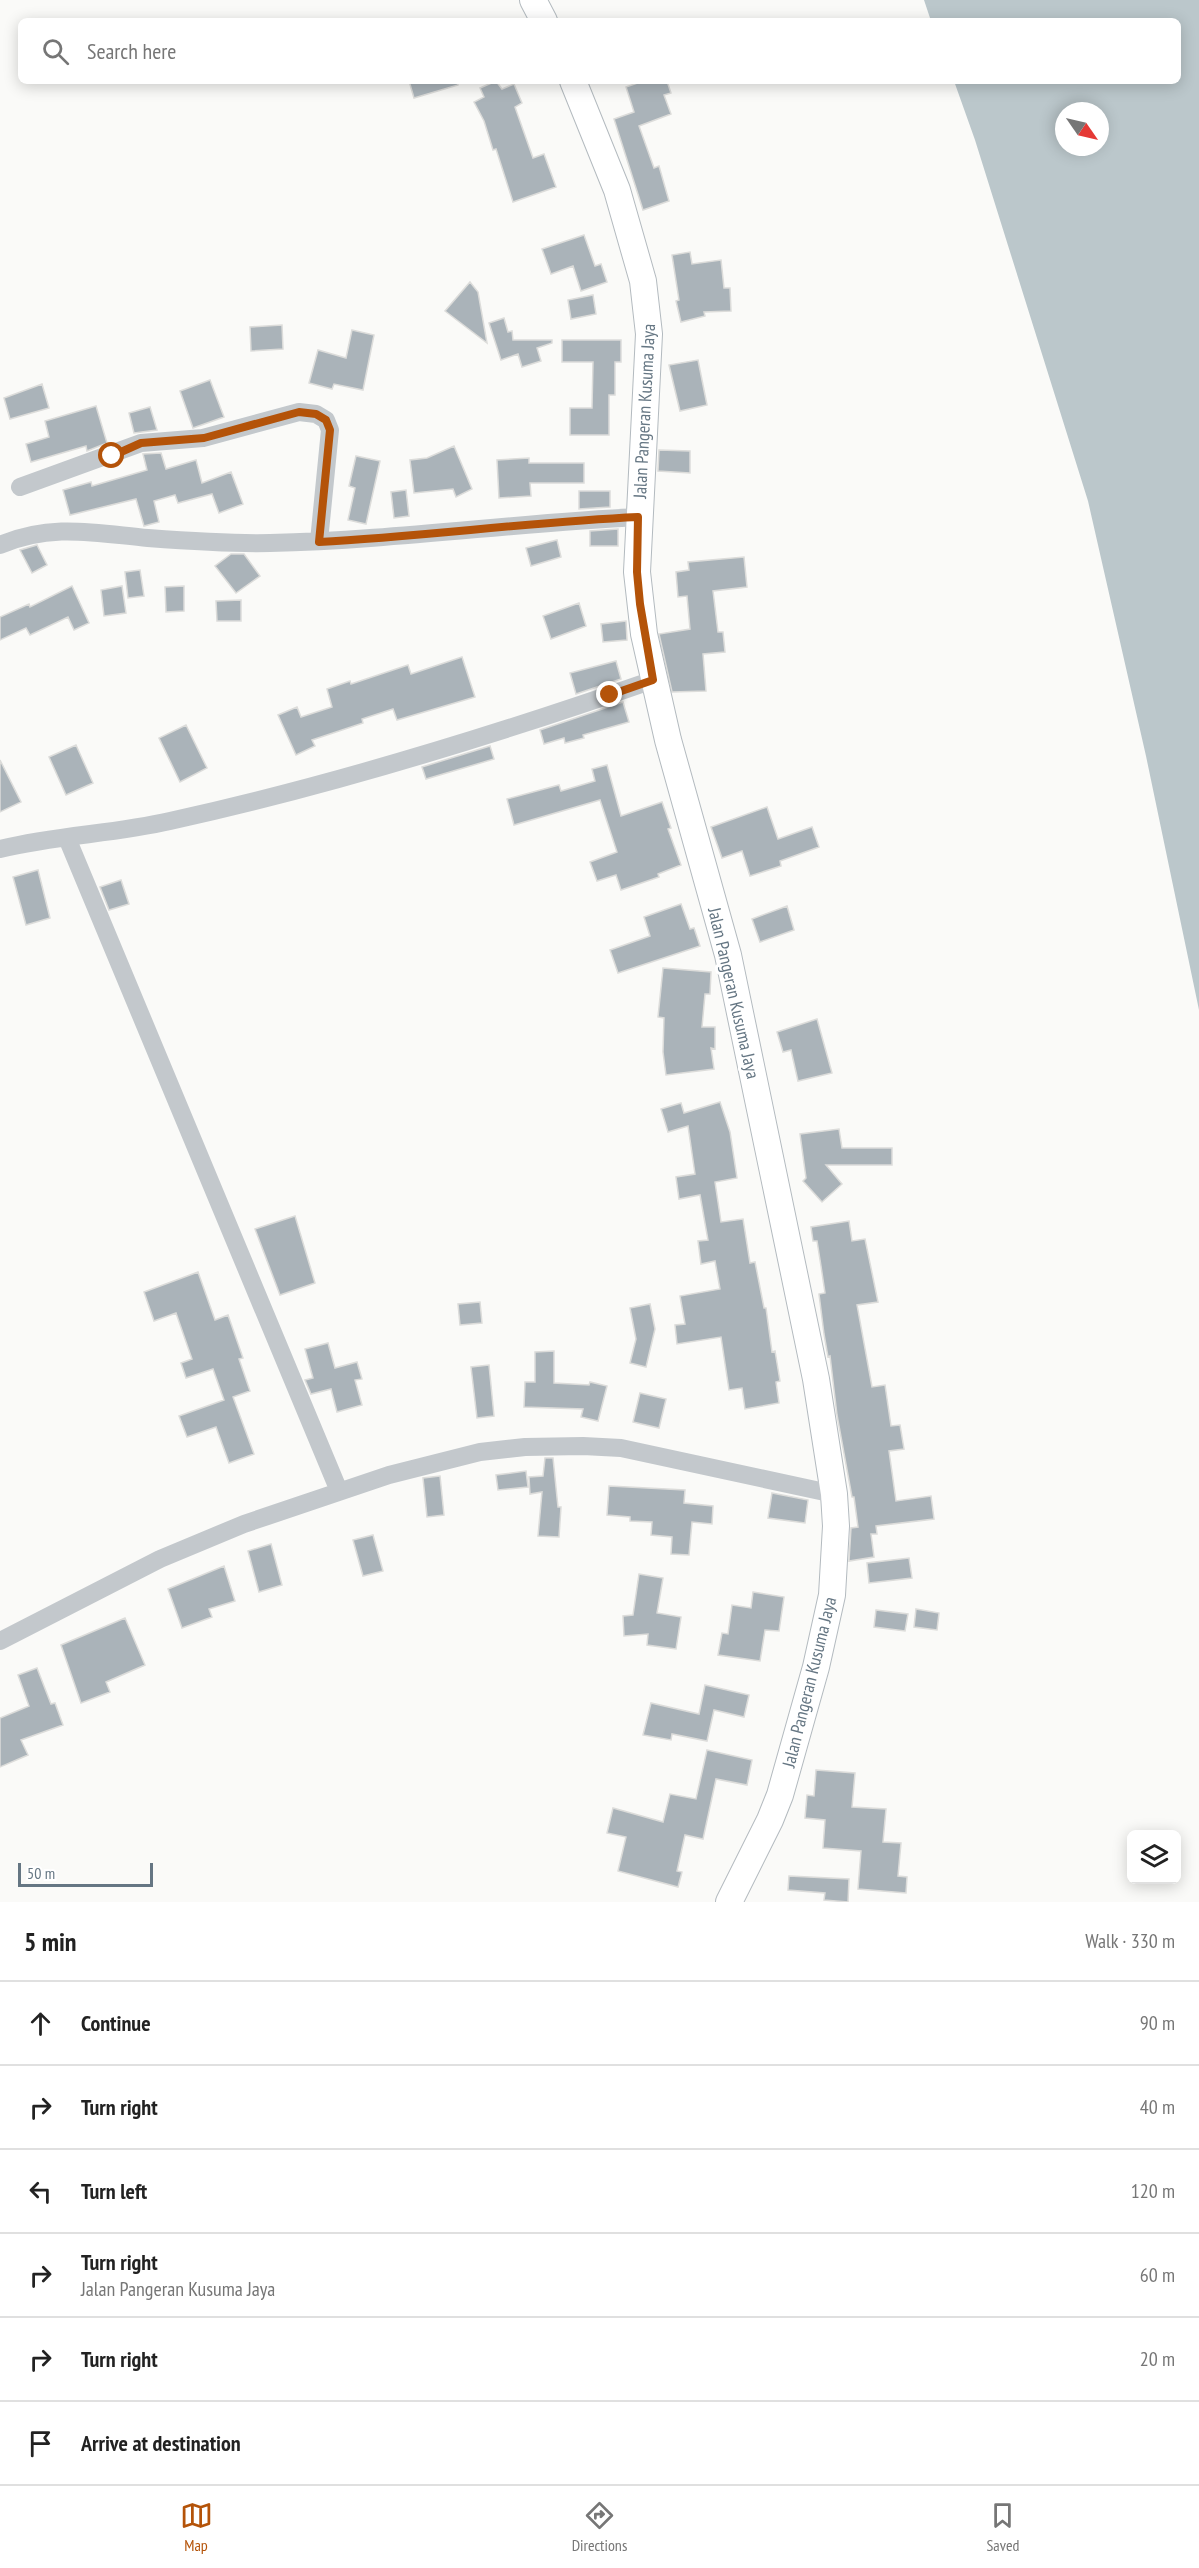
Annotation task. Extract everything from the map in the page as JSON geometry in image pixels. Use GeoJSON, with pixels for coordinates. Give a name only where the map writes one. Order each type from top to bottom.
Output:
{"type":"FeatureCollection","features":[{"type":"Feature","properties":{"kind":"street"},"geometry":{"type":"LineString","coordinates":[[533,0],[542,18]]}},
{"type":"Feature","properties":{"kind":"street","name":"Jalan Pangeran Kusuma Jaya"},"geometry":{"type":"LineString","coordinates":[[574,84],[617,190],[644,281],[649,334],[638,517],[639,594],[653,680],[728,955],[816,1379],[834,1494],[835,1547],[832,1595],[816,1667],[790,1763],[773,1812],[729,1902]]}},
{"type":"Feature","properties":{"kind":"street"},"geometry":{"type":"LineString","coordinates":[[20,487],[141,443],[204,438],[299,412],[316,414],[326,420],[330,430],[319,542]]}},
{"type":"Feature","properties":{"kind":"street"},"geometry":{"type":"LineString","coordinates":[[0,545],[32,534],[68,530],[205,542],[319,542],[555,521],[638,517]]}},
{"type":"Feature","properties":{"kind":"street"},"geometry":{"type":"LineString","coordinates":[[0,849],[168,822],[290,793],[466,743],[653,680]]}},
{"type":"Feature","properties":{"kind":"street"},"geometry":{"type":"LineString","coordinates":[[67,838],[339,1491]]}},
{"type":"Feature","properties":{"kind":"street"},"geometry":{"type":"LineString","coordinates":[[0,1641],[160,1559],[244,1524],[339,1491],[445,1459],[480,1452],[525,1447],[621,1448],[834,1494]]}},
{"type":"Feature","properties":{"kind":"shaded area"},"geometry":{"type":"Polygon","coordinates":[[[924,0],[1199,0],[1199,1010],[1146,756],[1088,501],[975,140],[955,84],[1181,84],[1181,18],[930,18],[924,0]]]}},
{"type":"Feature","properties":{"kind":"building"},"geometry":{"type":"Polygon","coordinates":[[[410,84],[458,84],[458,85],[414,98],[410,84]]]}},
{"type":"Feature","properties":{"kind":"building"},"geometry":{"type":"Polygon","coordinates":[[[489,84],[498,84],[502,89],[514,84],[522,103],[515,107],[533,158],[544,154],[556,187],[513,202],[496,149],[493,150],[484,121],[474,102],[484,97],[480,88],[489,84]]]}},
{"type":"Feature","properties":{"kind":"building"},"geometry":{"type":"Polygon","coordinates":[[[634,84],[668,84],[671,93],[664,95],[671,114],[639,126],[654,168],[659,166],[669,201],[643,210],[614,119],[634,112],[626,87],[634,84]]]}},
{"type":"Feature","properties":{"kind":"building"},"geometry":{"type":"Polygon","coordinates":[[[584,235],[595,266],[601,264],[607,282],[581,291],[573,266],[551,274],[542,249],[584,235]]]}},
{"type":"Feature","properties":{"kind":"building"},"geometry":{"type":"Polygon","coordinates":[[[690,252],[692,264],[721,260],[724,288],[730,288],[731,311],[704,312],[705,316],[681,322],[676,301],[679,300],[672,255],[690,252]]]}},
{"type":"Feature","properties":{"kind":"building"},"geometry":{"type":"Polygon","coordinates":[[[470,282],[478,292],[487,343],[445,311],[470,282]]]}},
{"type":"Feature","properties":{"kind":"building"},"geometry":{"type":"Polygon","coordinates":[[[593,295],[596,314],[571,319],[568,300],[593,295]]]}},
{"type":"Feature","properties":{"kind":"building"},"geometry":{"type":"Polygon","coordinates":[[[504,318],[508,332],[512,331],[513,340],[552,340],[552,343],[537,348],[541,361],[522,367],[518,354],[501,360],[489,323],[504,318]]]}},
{"type":"Feature","properties":{"kind":"building"},"geometry":{"type":"Polygon","coordinates":[[[282,325],[283,349],[251,351],[250,327],[282,325]]]}},
{"type":"Feature","properties":{"kind":"building"},"geometry":{"type":"Polygon","coordinates":[[[352,330],[374,335],[363,390],[334,384],[332,389],[309,383],[318,350],[346,358],[352,330]]]}},
{"type":"Feature","properties":{"kind":"building"},"geometry":{"type":"Polygon","coordinates":[[[562,340],[621,340],[621,362],[615,362],[615,395],[609,395],[609,435],[570,435],[570,408],[592,408],[593,362],[562,362],[562,340]]]}},
{"type":"Feature","properties":{"kind":"building"},"geometry":{"type":"Polygon","coordinates":[[[698,360],[707,405],[680,411],[669,365],[698,360]]]}},
{"type":"Feature","properties":{"kind":"building"},"geometry":{"type":"Polygon","coordinates":[[[210,380],[224,417],[193,428],[180,391],[210,380]]]}},
{"type":"Feature","properties":{"kind":"building"},"geometry":{"type":"Polygon","coordinates":[[[42,384],[49,408],[10,419],[4,398],[42,384]]]}},
{"type":"Feature","properties":{"kind":"building"},"geometry":{"type":"Polygon","coordinates":[[[96,406],[107,443],[87,451],[86,446],[31,462],[26,444],[49,437],[45,421],[96,406]]]}},
{"type":"Feature","properties":{"kind":"building"},"geometry":{"type":"Polygon","coordinates":[[[150,407],[157,430],[134,433],[129,413],[150,407]]]}},
{"type":"Feature","properties":{"kind":"building"},"geometry":{"type":"Polygon","coordinates":[[[454,446],[472,489],[456,497],[453,489],[414,493],[410,460],[427,458],[454,446]]]}},
{"type":"Feature","properties":{"kind":"building"},"geometry":{"type":"Polygon","coordinates":[[[659,450],[690,451],[690,473],[658,471],[659,450]]]}},
{"type":"Feature","properties":{"kind":"building"},"geometry":{"type":"Polygon","coordinates":[[[161,453],[166,469],[196,460],[202,483],[231,472],[243,504],[219,513],[212,494],[178,503],[175,495],[154,501],[159,522],[144,526],[136,499],[70,515],[63,490],[91,482],[92,486],[147,470],[143,454],[161,453]]]}},
{"type":"Feature","properties":{"kind":"building"},"geometry":{"type":"Polygon","coordinates":[[[356,456],[380,461],[366,524],[348,520],[355,488],[349,486],[356,456]]]}},
{"type":"Feature","properties":{"kind":"building"},"geometry":{"type":"Polygon","coordinates":[[[529,458],[529,463],[584,463],[584,483],[530,483],[531,496],[499,498],[497,460],[529,458]]]}},
{"type":"Feature","properties":{"kind":"building"},"geometry":{"type":"Polygon","coordinates":[[[406,490],[409,516],[394,518],[391,492],[406,490]]]}},
{"type":"Feature","properties":{"kind":"building"},"geometry":{"type":"Polygon","coordinates":[[[579,491],[610,491],[610,507],[579,509],[579,491]]]}},
{"type":"Feature","properties":{"kind":"building"},"geometry":{"type":"Polygon","coordinates":[[[618,529],[618,546],[590,546],[590,531],[618,529]]]}},
{"type":"Feature","properties":{"kind":"building"},"geometry":{"type":"Polygon","coordinates":[[[557,540],[561,557],[531,566],[526,548],[557,540]]]}},
{"type":"Feature","properties":{"kind":"building"},"geometry":{"type":"Polygon","coordinates":[[[37,545],[47,565],[32,573],[20,550],[37,545]]]}},
{"type":"Feature","properties":{"kind":"building"},"geometry":{"type":"Polygon","coordinates":[[[231,554],[244,554],[260,576],[236,593],[215,566],[231,554]]]}},
{"type":"Feature","properties":{"kind":"building"},"geometry":{"type":"Polygon","coordinates":[[[744,557],[747,587],[713,591],[718,632],[723,632],[725,652],[703,654],[706,691],[672,692],[659,634],[690,629],[687,596],[678,597],[676,572],[689,570],[688,562],[744,557]]]}},
{"type":"Feature","properties":{"kind":"building"},"geometry":{"type":"Polygon","coordinates":[[[140,570],[144,596],[128,598],[125,572],[140,570]]]}},
{"type":"Feature","properties":{"kind":"building"},"geometry":{"type":"Polygon","coordinates":[[[72,586],[89,623],[74,630],[68,617],[30,635],[26,628],[0,640],[0,617],[29,604],[30,607],[72,586]]]}},
{"type":"Feature","properties":{"kind":"building"},"geometry":{"type":"Polygon","coordinates":[[[122,586],[126,613],[104,616],[101,590],[122,586]]]}},
{"type":"Feature","properties":{"kind":"building"},"geometry":{"type":"Polygon","coordinates":[[[184,586],[184,611],[166,612],[165,587],[184,586]]]}},
{"type":"Feature","properties":{"kind":"building"},"geometry":{"type":"Polygon","coordinates":[[[241,600],[241,621],[217,621],[216,601],[241,600]]]}},
{"type":"Feature","properties":{"kind":"building"},"geometry":{"type":"Polygon","coordinates":[[[579,603],[586,626],[551,639],[543,616],[579,603]]]}},
{"type":"Feature","properties":{"kind":"building"},"geometry":{"type":"Polygon","coordinates":[[[626,621],[627,640],[603,642],[601,624],[626,621]]]}},
{"type":"Feature","properties":{"kind":"building"},"geometry":{"type":"Polygon","coordinates":[[[462,657],[475,697],[397,720],[393,709],[362,719],[363,723],[312,740],[315,746],[296,755],[278,715],[297,707],[301,717],[332,707],[327,689],[350,681],[351,684],[408,665],[411,674],[462,657]]]}},
{"type":"Feature","properties":{"kind":"building"},"geometry":{"type":"Polygon","coordinates":[[[616,661],[621,679],[576,694],[570,673],[616,661]]]}},
{"type":"Feature","properties":{"kind":"building"},"geometry":{"type":"Polygon","coordinates":[[[623,702],[629,722],[583,735],[584,738],[565,743],[564,738],[544,744],[540,730],[623,702]]]}},
{"type":"Feature","properties":{"kind":"building"},"geometry":{"type":"Polygon","coordinates":[[[186,725],[207,768],[180,782],[159,738],[186,725]]]}},
{"type":"Feature","properties":{"kind":"building"},"geometry":{"type":"Polygon","coordinates":[[[76,745],[93,783],[66,795],[49,757],[76,745]]]}},
{"type":"Feature","properties":{"kind":"building"},"geometry":{"type":"Polygon","coordinates":[[[490,746],[494,759],[426,779],[422,767],[490,746]]]}},
{"type":"Feature","properties":{"kind":"building"},"geometry":{"type":"Polygon","coordinates":[[[0,760],[21,802],[0,812],[0,760]]]}},
{"type":"Feature","properties":{"kind":"building"},"geometry":{"type":"Polygon","coordinates":[[[607,765],[621,816],[662,802],[671,828],[668,829],[681,865],[658,874],[659,877],[621,890],[616,875],[597,881],[590,862],[617,852],[600,800],[514,825],[507,799],[559,785],[561,791],[595,781],[592,769],[607,765]]]}},
{"type":"Feature","properties":{"kind":"building"},"geometry":{"type":"Polygon","coordinates":[[[767,807],[778,839],[812,827],[819,847],[780,861],[781,866],[750,876],[742,851],[722,858],[711,827],[767,807]]]}},
{"type":"Feature","properties":{"kind":"building"},"geometry":{"type":"Polygon","coordinates":[[[38,870],[50,918],[26,925],[13,877],[38,870]]]}},
{"type":"Feature","properties":{"kind":"building"},"geometry":{"type":"Polygon","coordinates":[[[121,880],[129,904],[109,910],[100,887],[121,880]]]}},
{"type":"Feature","properties":{"kind":"building"},"geometry":{"type":"Polygon","coordinates":[[[681,904],[690,929],[694,928],[700,946],[618,973],[610,950],[650,936],[644,917],[681,904]]]}},
{"type":"Feature","properties":{"kind":"building"},"geometry":{"type":"Polygon","coordinates":[[[787,906],[794,930],[760,942],[752,919],[787,906]]]}},
{"type":"Feature","properties":{"kind":"building"},"geometry":{"type":"Polygon","coordinates":[[[663,968],[711,972],[710,994],[705,994],[702,1027],[715,1027],[715,1049],[711,1048],[714,1069],[666,1075],[663,1052],[664,1018],[658,1017],[663,968]]]}},
{"type":"Feature","properties":{"kind":"building"},"geometry":{"type":"Polygon","coordinates":[[[817,1019],[832,1073],[798,1081],[791,1050],[783,1052],[777,1032],[817,1019]]]}},
{"type":"Feature","properties":{"kind":"building"},"geometry":{"type":"Polygon","coordinates":[[[720,1102],[730,1132],[737,1178],[715,1182],[721,1222],[743,1219],[750,1263],[755,1262],[764,1308],[766,1308],[772,1352],[775,1351],[780,1381],[776,1382],[779,1403],[745,1409],[742,1388],[729,1390],[721,1337],[677,1344],[675,1325],[685,1324],[680,1296],[720,1289],[715,1261],[701,1264],[698,1241],[708,1240],[700,1195],[679,1199],[676,1177],[695,1174],[688,1126],[668,1132],[661,1109],[681,1103],[684,1113],[720,1102]]]}},
{"type":"Feature","properties":{"kind":"building"},"geometry":{"type":"Polygon","coordinates":[[[839,1129],[842,1148],[892,1148],[892,1165],[826,1165],[842,1184],[822,1202],[803,1181],[806,1178],[800,1134],[839,1129]]]}},
{"type":"Feature","properties":{"kind":"building"},"geometry":{"type":"Polygon","coordinates":[[[295,1216],[315,1283],[280,1295],[255,1229],[295,1216]]]}},
{"type":"Feature","properties":{"kind":"building"},"geometry":{"type":"Polygon","coordinates":[[[849,1221],[852,1241],[865,1239],[878,1302],[857,1305],[872,1387],[885,1385],[891,1426],[900,1425],[904,1449],[889,1451],[896,1501],[931,1496],[934,1519],[876,1526],[877,1534],[871,1534],[874,1557],[849,1561],[851,1528],[858,1527],[837,1415],[830,1356],[828,1357],[824,1334],[819,1294],[825,1293],[821,1266],[817,1241],[813,1241],[811,1227],[849,1221]]]}},
{"type":"Feature","properties":{"kind":"building"},"geometry":{"type":"Polygon","coordinates":[[[198,1272],[215,1320],[228,1315],[243,1358],[239,1359],[250,1391],[233,1397],[254,1454],[229,1463],[216,1427],[187,1437],[179,1416],[224,1400],[213,1369],[186,1378],[181,1363],[192,1359],[176,1313],[154,1321],[144,1292],[198,1272]]]}},
{"type":"Feature","properties":{"kind":"building"},"geometry":{"type":"Polygon","coordinates":[[[480,1302],[482,1323],[460,1325],[458,1304],[480,1302]]]}},
{"type":"Feature","properties":{"kind":"building"},"geometry":{"type":"Polygon","coordinates":[[[650,1304],[655,1329],[646,1367],[630,1363],[636,1339],[630,1308],[650,1304]]]}},
{"type":"Feature","properties":{"kind":"building"},"geometry":{"type":"Polygon","coordinates":[[[328,1343],[335,1368],[357,1362],[362,1379],[355,1380],[362,1405],[337,1412],[331,1389],[311,1394],[305,1380],[313,1378],[305,1349],[328,1343]]]}},
{"type":"Feature","properties":{"kind":"building"},"geometry":{"type":"Polygon","coordinates":[[[554,1351],[554,1383],[589,1385],[590,1382],[607,1386],[598,1421],[581,1417],[583,1409],[524,1407],[525,1382],[535,1382],[535,1352],[554,1351]]]}},
{"type":"Feature","properties":{"kind":"building"},"geometry":{"type":"Polygon","coordinates":[[[489,1365],[494,1416],[477,1418],[471,1367],[489,1365]]]}},
{"type":"Feature","properties":{"kind":"building"},"geometry":{"type":"Polygon","coordinates":[[[640,1393],[666,1399],[659,1428],[633,1422],[640,1393]]]}},
{"type":"Feature","properties":{"kind":"building"},"geometry":{"type":"Polygon","coordinates":[[[545,1458],[553,1458],[558,1507],[561,1507],[559,1537],[538,1536],[542,1492],[530,1494],[529,1477],[543,1476],[545,1458]]]}},
{"type":"Feature","properties":{"kind":"building"},"geometry":{"type":"Polygon","coordinates":[[[526,1471],[528,1487],[498,1490],[496,1475],[526,1471]]]}},
{"type":"Feature","properties":{"kind":"building"},"geometry":{"type":"Polygon","coordinates":[[[440,1476],[444,1515],[427,1517],[423,1478],[440,1476]]]}},
{"type":"Feature","properties":{"kind":"building"},"geometry":{"type":"Polygon","coordinates":[[[609,1486],[685,1490],[684,1503],[713,1506],[712,1524],[692,1522],[689,1555],[671,1554],[672,1537],[651,1535],[652,1522],[630,1521],[630,1517],[607,1515],[609,1486]]]}},
{"type":"Feature","properties":{"kind":"building"},"geometry":{"type":"Polygon","coordinates":[[[772,1493],[808,1500],[805,1523],[768,1518],[772,1493]]]}},
{"type":"Feature","properties":{"kind":"building"},"geometry":{"type":"Polygon","coordinates":[[[373,1535],[383,1571],[363,1576],[353,1540],[373,1535]]]}},
{"type":"Feature","properties":{"kind":"building"},"geometry":{"type":"Polygon","coordinates":[[[271,1544],[282,1585],[259,1592],[248,1551],[271,1544]]]}},
{"type":"Feature","properties":{"kind":"building"},"geometry":{"type":"Polygon","coordinates":[[[909,1558],[912,1578],[869,1583],[867,1563],[909,1558]]]}},
{"type":"Feature","properties":{"kind":"building"},"geometry":{"type":"Polygon","coordinates":[[[224,1566],[235,1601],[209,1609],[212,1617],[182,1628],[168,1589],[224,1566]]]}},
{"type":"Feature","properties":{"kind":"building"},"geometry":{"type":"Polygon","coordinates":[[[639,1574],[663,1578],[657,1613],[681,1617],[676,1649],[647,1645],[648,1634],[624,1636],[623,1616],[633,1615],[639,1574]]]}},
{"type":"Feature","properties":{"kind":"building"},"geometry":{"type":"Polygon","coordinates":[[[753,1592],[784,1597],[779,1631],[765,1630],[760,1661],[718,1655],[722,1633],[728,1634],[732,1605],[751,1608],[753,1592]]]}},
{"type":"Feature","properties":{"kind":"building"},"geometry":{"type":"Polygon","coordinates":[[[916,1609],[939,1613],[937,1630],[914,1627],[916,1609]]]}},
{"type":"Feature","properties":{"kind":"building"},"geometry":{"type":"Polygon","coordinates":[[[876,1610],[908,1614],[905,1631],[874,1627],[876,1610]]]}},
{"type":"Feature","properties":{"kind":"building"},"geometry":{"type":"Polygon","coordinates":[[[125,1618],[145,1665],[106,1682],[110,1692],[81,1703],[61,1645],[125,1618]]]}},
{"type":"Feature","properties":{"kind":"building"},"geometry":{"type":"Polygon","coordinates":[[[37,1668],[51,1704],[55,1703],[63,1725],[21,1740],[28,1755],[0,1767],[0,1718],[29,1706],[18,1675],[37,1668]]]}},
{"type":"Feature","properties":{"kind":"building"},"geometry":{"type":"Polygon","coordinates":[[[705,1685],[749,1695],[744,1717],[714,1710],[707,1741],[672,1734],[671,1740],[643,1735],[651,1703],[699,1714],[705,1685]]]}},
{"type":"Feature","properties":{"kind":"building"},"geometry":{"type":"Polygon","coordinates":[[[707,1750],[752,1760],[747,1785],[716,1779],[703,1839],[685,1835],[677,1871],[682,1872],[678,1887],[618,1871],[626,1837],[607,1833],[613,1808],[663,1822],[670,1794],[696,1799],[707,1750]]]}},
{"type":"Feature","properties":{"kind":"building"},"geometry":{"type":"Polygon","coordinates":[[[816,1770],[855,1773],[852,1807],[886,1809],[883,1842],[901,1843],[898,1876],[907,1877],[906,1893],[858,1889],[861,1851],[823,1848],[825,1820],[805,1818],[807,1795],[814,1796],[816,1770]]]}},
{"type":"Feature","properties":{"kind":"building"},"geometry":{"type":"Polygon","coordinates":[[[789,1876],[849,1879],[848,1902],[824,1900],[825,1893],[788,1890],[789,1876]]]}},
{"type":"Feature","properties":{"kind":"route"},"geometry":{"type":"LineString","coordinates":[[112,456],[141,443],[204,438],[299,412],[316,414],[326,420],[330,430],[319,542],[555,521],[638,517],[637,572],[644,634],[653,680],[610,695]]}}]}
